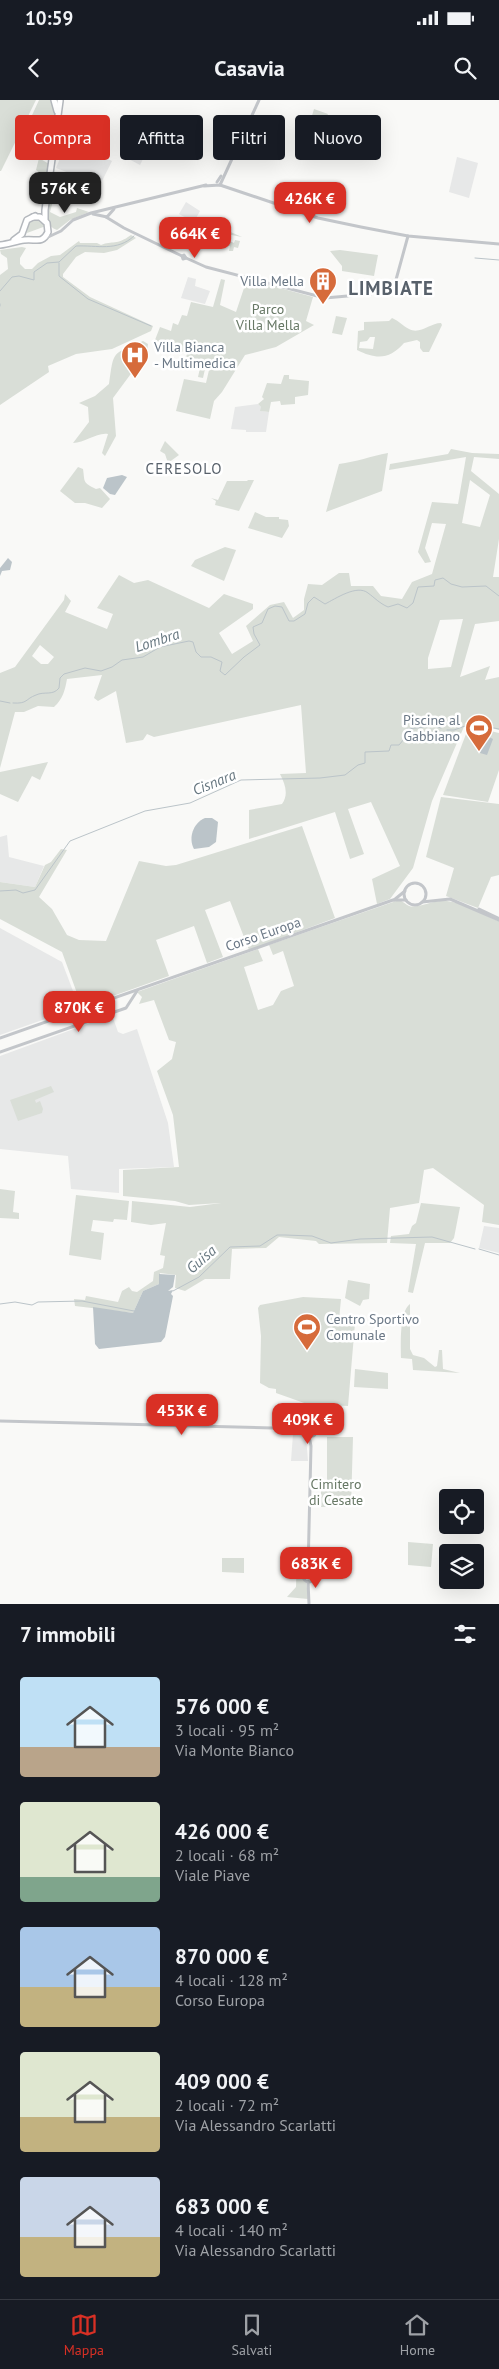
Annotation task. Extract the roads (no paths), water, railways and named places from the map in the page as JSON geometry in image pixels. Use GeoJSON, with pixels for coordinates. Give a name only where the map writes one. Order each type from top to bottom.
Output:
{"type":"FeatureCollection","features":[{"type":"Feature","properties":{"kind":"main road"},"geometry":{"type":"LineString","coordinates":[[1,245],[29,240],[37,241],[44,239],[47,235],[46,203],[57,126],[57,100]]}},
{"type":"Feature","properties":{"kind":"main road"},"geometry":{"type":"LineString","coordinates":[[1,245],[17,238],[28,220],[40,214],[46,203]]}},
{"type":"Feature","properties":{"kind":"main road"},"geometry":{"type":"LineString","coordinates":[[34,217],[40,217],[46,221]]}},
{"type":"Feature","properties":{"kind":"main road"},"geometry":{"type":"LineString","coordinates":[[24,227],[25,236],[29,240]]}},
{"type":"Feature","properties":{"kind":"street"},"geometry":{"type":"LineString","coordinates":[[218,184],[259,100]]}},
{"type":"Feature","properties":{"kind":"street"},"geometry":{"type":"LineString","coordinates":[[44,239],[60,231],[80,217],[99,213],[108,214],[120,206],[218,184],[319,218],[408,236],[499,244]]}},
{"type":"Feature","properties":{"kind":"street"},"geometry":{"type":"LineString","coordinates":[[108,214],[113,222],[182,256],[185,255],[186,258],[206,267],[329,298],[370,294],[394,287],[408,236]]}},
{"type":"Feature","properties":{"kind":"street"},"geometry":{"type":"LineString","coordinates":[[48,227],[55,231],[60,231]]}},
{"type":"Feature","properties":{"kind":"street"},"geometry":{"type":"LineString","coordinates":[[432,900],[426,894],[423,887],[417,884],[410,885],[405,891],[406,900],[412,904],[450,899],[498,918]]}},
{"type":"Feature","properties":{"kind":"street","name":"Corso Europa"},"geometry":{"type":"LineString","coordinates":[[0,1038],[393,900],[405,891]]}},
{"type":"Feature","properties":{"kind":"street"},"geometry":{"type":"LineString","coordinates":[[422,902],[426,894]]}},
{"type":"Feature","properties":{"kind":"street","name":"Corso Europa"},"geometry":{"type":"LineString","coordinates":[[393,900],[406,900]]}},
{"type":"Feature","properties":{"kind":"street"},"geometry":{"type":"LineString","coordinates":[[473,908],[498,918]]}},
{"type":"Feature","properties":{"kind":"street"},"geometry":{"type":"LineString","coordinates":[[0,1052],[126,1008],[131,1002],[132,996],[139,989]]}},
{"type":"Feature","properties":{"kind":"street"},"geometry":{"type":"LineString","coordinates":[[118,996],[125,996],[131,1002]]}},
{"type":"Feature","properties":{"kind":"street"},"geometry":{"type":"LineString","coordinates":[[0,1422],[310,1429],[316,1430],[311,1444]]}},
{"type":"Feature","properties":{"kind":"street"},"geometry":{"type":"LineString","coordinates":[[309,1604],[310,1581],[315,1576],[310,1570],[311,1444],[308,1435],[310,1429]]}},
{"type":"Feature","properties":{"kind":"street"},"geometry":{"type":"LineString","coordinates":[[295,1430],[308,1435],[315,1435]]}},
{"type":"Feature","properties":{"kind":"street"},"geometry":{"type":"LineString","coordinates":[[310,1570],[303,1575],[310,1581]]}},
{"type":"Feature","properties":{"kind":"waterway"},"geometry":{"type":"LineString","coordinates":[[0,291],[12,277],[19,276],[34,280],[34,272],[47,263],[59,262],[76,246],[114,246],[134,236]]}},
{"type":"Feature","properties":{"kind":"waterway"},"geometry":{"type":"LineString","coordinates":[[475,258],[499,260]]}},
{"type":"Feature","properties":{"kind":"waterway"},"geometry":{"type":"LineString","coordinates":[[59,263],[59,276],[88,299],[151,326]]}},
{"type":"Feature","properties":{"kind":"waterway","name":"Lombra"},"geometry":{"type":"LineString","coordinates":[[13,703],[21,703],[39,694],[51,693],[57,690],[60,678],[64,674],[85,668],[101,671],[112,667],[122,660],[143,657],[160,647],[189,641],[193,642],[196,652],[201,657],[211,657],[222,662],[220,671],[225,675],[260,645],[254,634],[253,627],[262,623],[268,609],[275,606],[282,607],[289,621],[294,621],[305,614],[308,603],[314,597],[325,604],[346,593],[358,590],[368,593],[388,607],[398,604],[407,608],[413,603],[418,587],[434,586],[435,580],[443,578],[451,584],[462,587],[486,586],[499,596]]}},
{"type":"Feature","properties":{"kind":"waterway","name":"Lombra"},"geometry":{"type":"LineString","coordinates":[[0,701],[10,703]]}},
{"type":"Feature","properties":{"kind":"waterway","name":"Cisnara"},"geometry":{"type":"LineString","coordinates":[[469,723],[499,729]]}},
{"type":"Feature","properties":{"kind":"waterway","name":"Cisnara"},"geometry":{"type":"LineString","coordinates":[[0,891],[16,890],[23,893],[35,890],[70,841],[145,811],[190,803],[241,780],[320,778],[345,775],[358,765],[365,763],[365,752],[389,751],[391,745],[399,745],[404,739],[404,732],[407,729],[433,726],[441,728]]}},
{"type":"Feature","properties":{"kind":"waterway","name":"Cisnara"},"geometry":{"type":"LineString","coordinates":[[447,730],[454,730],[465,726]]}},
{"type":"Feature","properties":{"kind":"waterway","name":"Guisa"},"geometry":{"type":"LineString","coordinates":[[173,1291],[199,1277],[230,1247],[260,1246],[277,1235],[312,1236],[331,1243],[360,1239],[432,1237],[475,1249]]}},
{"type":"Feature","properties":{"kind":"waterway","name":"Guisa"},"geometry":{"type":"LineString","coordinates":[[479,1249],[499,1255]]}},
{"type":"Feature","properties":{"kind":"waterway","name":"Guisa"},"geometry":{"type":"LineString","coordinates":[[0,1304],[15,1302],[32,1305],[38,1302],[82,1301],[134,1311]]}},
{"type":"Feature","properties":{"kind":"place","name":"Villa Mella"},"geometry":{"type":"Point","coordinates":[323,305]}},
{"type":"Feature","properties":{"kind":"place","name":"Villa Bianca - Multimedica"},"geometry":{"type":"Point","coordinates":[135,379]}},
{"type":"Feature","properties":{"kind":"place","name":"Piscine al Gabbiano"},"geometry":{"type":"Point","coordinates":[479,752]}},
{"type":"Feature","properties":{"kind":"place","name":"Centro Sportivo Comunale"},"geometry":{"type":"Point","coordinates":[307,1351]}},
{"type":"Feature","properties":{"kind":"district","name":"LIMBIATE"},"geometry":{"type":"Point","coordinates":[391,288]}},
{"type":"Feature","properties":{"kind":"district","name":"CERESOLO"},"geometry":{"type":"Point","coordinates":[184,468]}},
{"type":"Feature","properties":{"kind":"park label","name":"Parco Villa Mella"},"geometry":{"type":"Point","coordinates":[268,317]}},
{"type":"Feature","properties":{"kind":"park label","name":"Cimitero di Cesate"},"geometry":{"type":"Point","coordinates":[336,1492]}}]}
